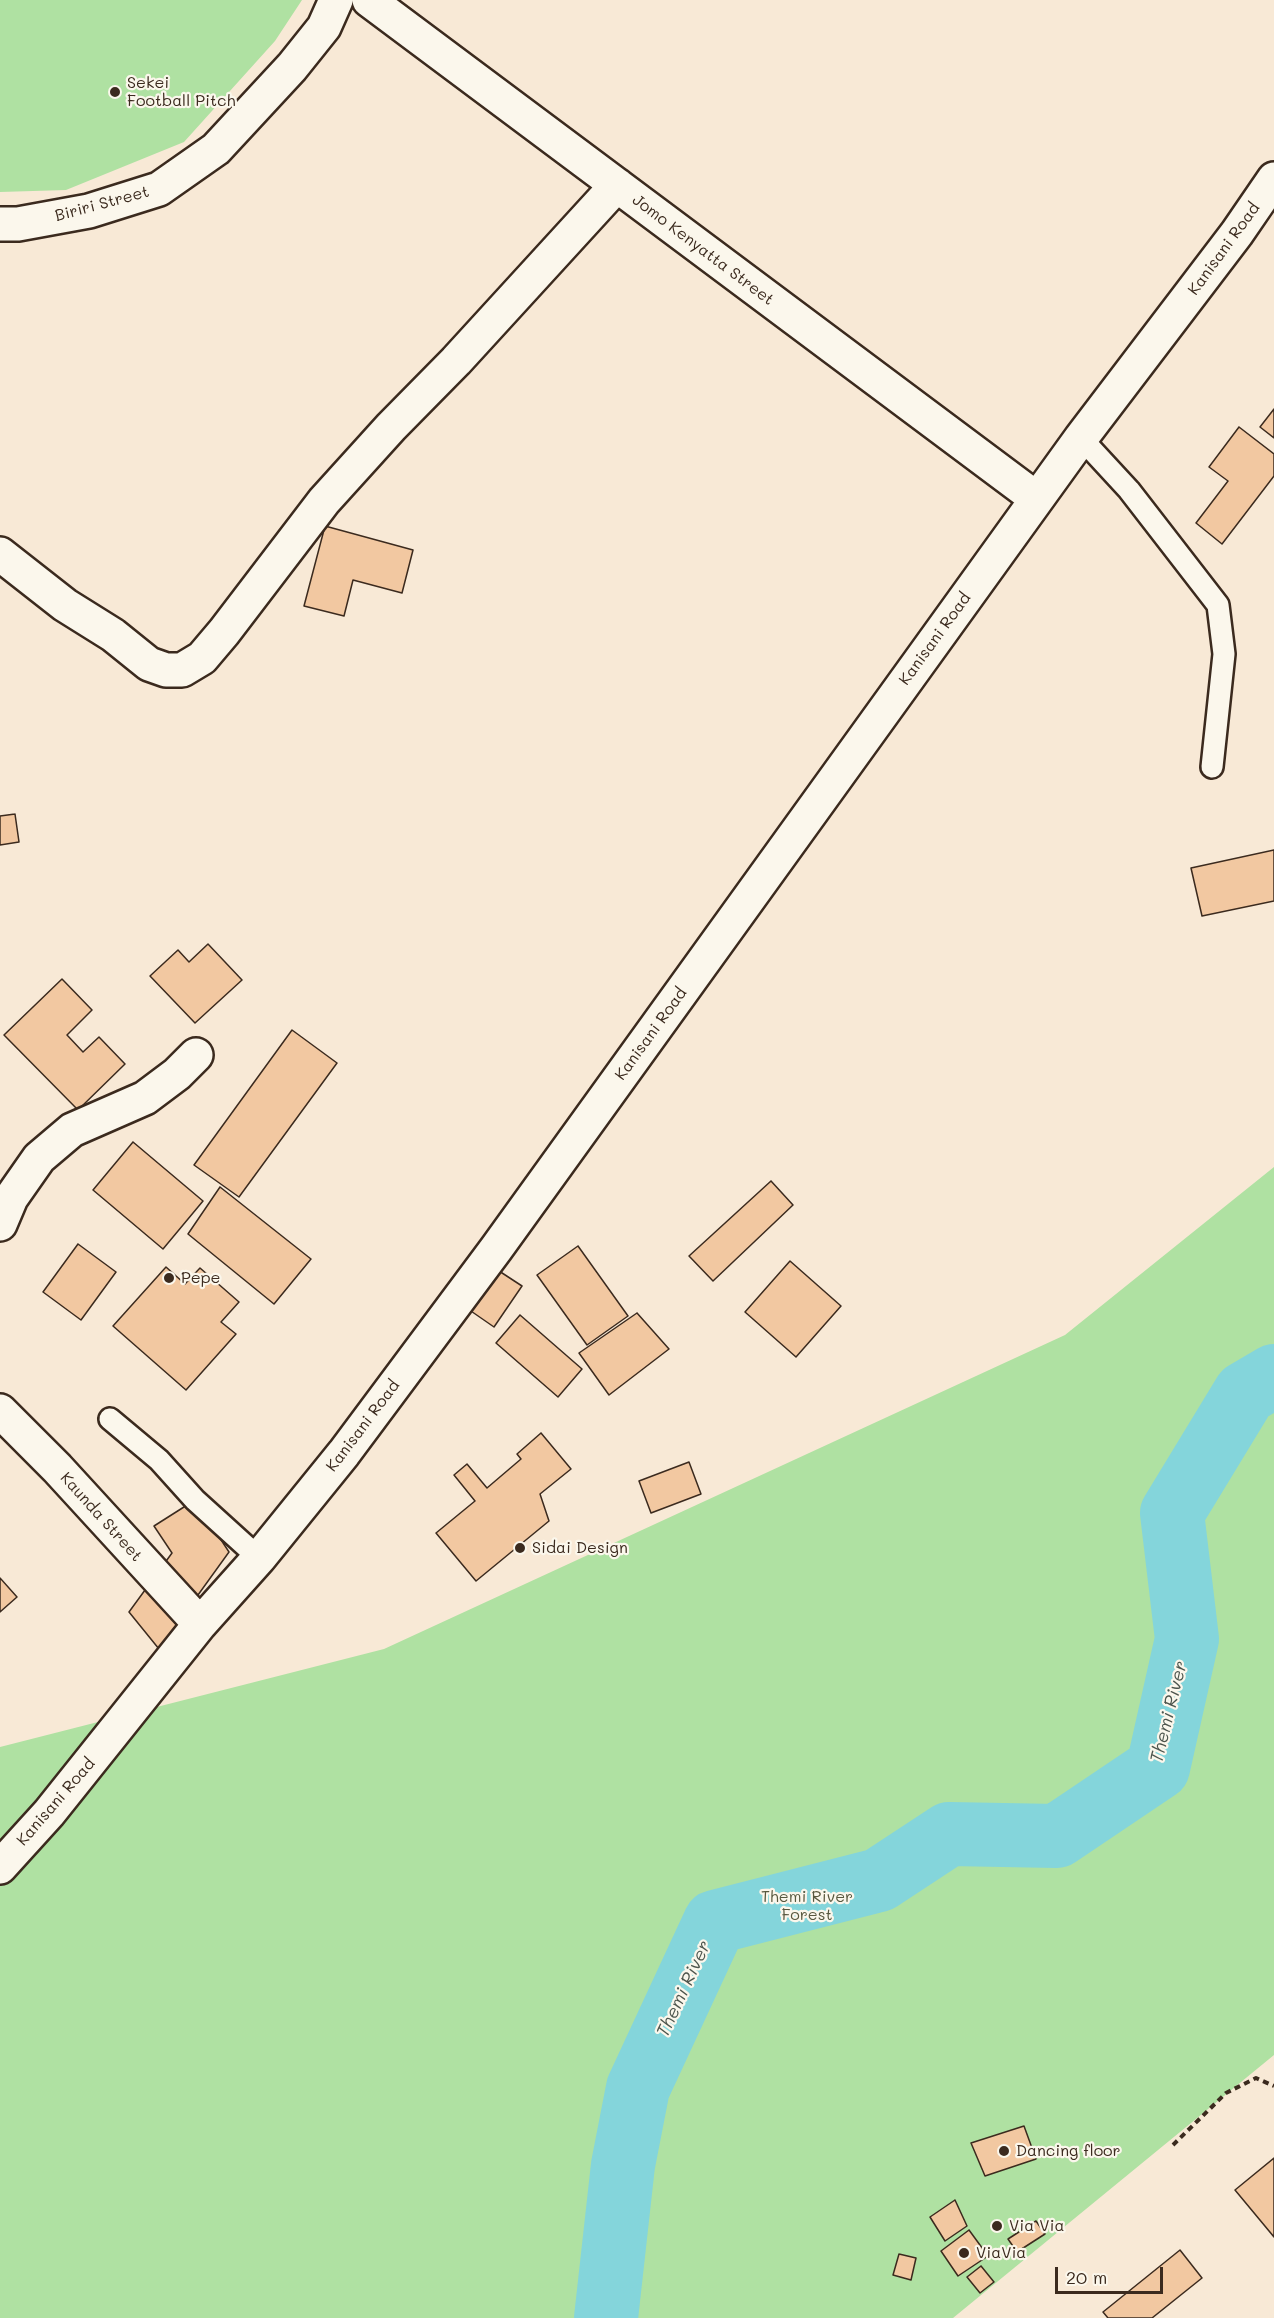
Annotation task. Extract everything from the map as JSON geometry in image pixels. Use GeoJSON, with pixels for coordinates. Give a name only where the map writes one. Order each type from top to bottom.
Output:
{"type":"FeatureCollection","features":[{"type":"Feature","properties":{"kind":"street","name":"Biriri Street"},"geometry":{"type":"LineString","coordinates":[[0,224],[18,224],[89,210],[159,189],[216,149],[292,67],[324,27],[336,0]]}},
{"type":"Feature","properties":{"kind":"street","name":"Jomo Kenyatta Street"},"geometry":{"type":"LineString","coordinates":[[369,0],[1037,499]]}},
{"type":"Feature","properties":{"kind":"street","name":"Kanisani Road"},"geometry":{"type":"LineString","coordinates":[[0,1867],[49,1813],[200,1624],[259,1558],[344,1453],[496,1249],[1081,438],[1238,233],[1274,179]]}},
{"type":"Feature","properties":{"kind":"street"},"geometry":{"type":"LineString","coordinates":[[0,554],[65,605],[113,635],[149,664],[166,670],[182,670],[202,658],[224,632],[324,501],[617,185]]}},
{"type":"Feature","properties":{"kind":"street"},"geometry":{"type":"LineString","coordinates":[[0,1224],[11,1198],[39,1158],[72,1130],[145,1098],[177,1074],[196,1055]]}},
{"type":"Feature","properties":{"kind":"street","name":"Kaunda Street"},"geometry":{"type":"LineString","coordinates":[[0,1411],[57,1468],[200,1624]]}},
{"type":"Feature","properties":{"kind":"lane"},"geometry":{"type":"LineString","coordinates":[[1081,438],[1129,490],[1218,605],[1224,654],[1212,767]]}},
{"type":"Feature","properties":{"kind":"lane"},"geometry":{"type":"LineString","coordinates":[[110,1419],[159,1460],[195,1500],[259,1558]]}},
{"type":"Feature","properties":{"kind":"path"},"geometry":{"type":"LineString","coordinates":[[1173,2145],[1226,2093],[1256,2078],[1274,2086]]}},
{"type":"Feature","properties":{"kind":"green space","name":"Sekei Football Pitch"},"geometry":{"type":"Polygon","coordinates":[[[0,0],[302,0],[275,41],[184,142],[66,190],[0,192],[0,0]]]}},
{"type":"Feature","properties":{"kind":"green space","name":"Themi River Forest"},"geometry":{"type":"Polygon","coordinates":[[[1274,1167],[1274,2055],[953,2318],[0,2318],[0,1747],[384,1649],[1065,1335],[1274,1167]]]}},
{"type":"Feature","properties":{"kind":"building"},"geometry":{"type":"Polygon","coordinates":[[[1274,409],[1274,438],[1260,427],[1274,409]]]}},
{"type":"Feature","properties":{"kind":"building"},"geometry":{"type":"Polygon","coordinates":[[[1239,427],[1274,454],[1274,476],[1222,544],[1196,523],[1228,481],[1209,467],[1239,427]]]}},
{"type":"Feature","properties":{"kind":"building"},"geometry":{"type":"Polygon","coordinates":[[[325,526],[413,550],[402,593],[353,580],[344,616],[304,606],[325,526]]]}},
{"type":"Feature","properties":{"kind":"building"},"geometry":{"type":"Polygon","coordinates":[[[15,814],[19,842],[0,845],[0,816],[15,814]]]}},
{"type":"Feature","properties":{"kind":"building"},"geometry":{"type":"Polygon","coordinates":[[[1274,850],[1274,901],[1202,916],[1191,868],[1274,850]]]}},
{"type":"Feature","properties":{"kind":"building"},"geometry":{"type":"Polygon","coordinates":[[[208,944],[242,980],[195,1023],[150,976],[178,950],[189,962],[208,944]]]}},
{"type":"Feature","properties":{"kind":"building"},"geometry":{"type":"Polygon","coordinates":[[[62,979],[92,1010],[67,1035],[83,1052],[99,1037],[125,1064],[78,1110],[4,1035],[62,979]]]}},
{"type":"Feature","properties":{"kind":"building"},"geometry":{"type":"Polygon","coordinates":[[[292,1030],[337,1063],[239,1197],[194,1165],[292,1030]]]}},
{"type":"Feature","properties":{"kind":"building"},"geometry":{"type":"Polygon","coordinates":[[[133,1142],[203,1201],[163,1249],[93,1190],[133,1142]]]}},
{"type":"Feature","properties":{"kind":"building"},"geometry":{"type":"Polygon","coordinates":[[[771,1181],[793,1205],[713,1281],[689,1256],[771,1181]]]}},
{"type":"Feature","properties":{"kind":"building"},"geometry":{"type":"Polygon","coordinates":[[[220,1187],[311,1259],[274,1304],[188,1234],[220,1187]]]}},
{"type":"Feature","properties":{"kind":"building"},"geometry":{"type":"Polygon","coordinates":[[[78,1244],[116,1272],[81,1320],[43,1292],[78,1244]]]}},
{"type":"Feature","properties":{"kind":"building"},"geometry":{"type":"Polygon","coordinates":[[[578,1246],[628,1316],[587,1345],[537,1275],[578,1246]]]}},
{"type":"Feature","properties":{"kind":"building"},"geometry":{"type":"Polygon","coordinates":[[[790,1261],[841,1306],[796,1357],[745,1312],[790,1261]]]}},
{"type":"Feature","properties":{"kind":"building"},"geometry":{"type":"Polygon","coordinates":[[[166,1267],[185,1284],[200,1268],[239,1302],[221,1322],[236,1334],[186,1390],[113,1326],[166,1267]]]}},
{"type":"Feature","properties":{"kind":"building"},"geometry":{"type":"Polygon","coordinates":[[[496,1269],[522,1286],[494,1327],[468,1309],[496,1269]]]}},
{"type":"Feature","properties":{"kind":"building"},"geometry":{"type":"Polygon","coordinates":[[[637,1313],[669,1349],[609,1395],[579,1353],[637,1313]]]}},
{"type":"Feature","properties":{"kind":"building"},"geometry":{"type":"Polygon","coordinates":[[[520,1315],[582,1369],[558,1397],[496,1343],[520,1315]]]}},
{"type":"Feature","properties":{"kind":"building"},"geometry":{"type":"Polygon","coordinates":[[[541,1433],[571,1469],[540,1494],[549,1521],[476,1581],[436,1533],[475,1501],[454,1475],[467,1464],[487,1488],[521,1459],[517,1454],[541,1433]]]}},
{"type":"Feature","properties":{"kind":"building"},"geometry":{"type":"Polygon","coordinates":[[[689,1462],[701,1494],[651,1513],[639,1481],[689,1462]]]}},
{"type":"Feature","properties":{"kind":"building"},"geometry":{"type":"Polygon","coordinates":[[[195,1500],[229,1552],[159,1649],[129,1612],[172,1553],[154,1526],[195,1500]]]}},
{"type":"Feature","properties":{"kind":"building"},"geometry":{"type":"Polygon","coordinates":[[[0,1578],[17,1597],[0,1612],[0,1578]]]}},
{"type":"Feature","properties":{"kind":"building","name":"Dancing floor"},"geometry":{"type":"Polygon","coordinates":[[[1024,2126],[1036,2159],[985,2176],[971,2143],[1024,2126]]]}},
{"type":"Feature","properties":{"kind":"building"},"geometry":{"type":"Polygon","coordinates":[[[1274,2158],[1274,2237],[1235,2190],[1274,2158]]]}},
{"type":"Feature","properties":{"kind":"building"},"geometry":{"type":"Polygon","coordinates":[[[955,2200],[967,2226],[945,2241],[930,2217],[955,2200]]]}},
{"type":"Feature","properties":{"kind":"building"},"geometry":{"type":"Polygon","coordinates":[[[1036,2221],[1045,2234],[1017,2252],[1008,2239],[1036,2221]]]}},
{"type":"Feature","properties":{"kind":"building","name":"ViaVia"},"geometry":{"type":"Polygon","coordinates":[[[969,2230],[988,2256],[958,2276],[941,2251],[969,2230]]]}},
{"type":"Feature","properties":{"kind":"building"},"geometry":{"type":"Polygon","coordinates":[[[1180,2250],[1202,2278],[1152,2318],[1108,2318],[1103,2312],[1180,2250]]]}},
{"type":"Feature","properties":{"kind":"building"},"geometry":{"type":"Polygon","coordinates":[[[899,2254],[916,2258],[911,2280],[893,2275],[899,2254]]]}},
{"type":"Feature","properties":{"kind":"building"},"geometry":{"type":"Polygon","coordinates":[[[981,2266],[994,2282],[980,2293],[967,2277],[981,2266]]]}},
{"type":"Feature","properties":{"kind":"waterway","name":"Themi River"},"geometry":{"type":"LineString","coordinates":[[606,2318],[623,2165],[638,2088],[715,1922],[879,1880],[949,1834],[1057,1836],[1158,1768],[1187,1639],[1172,1513],[1245,1393],[1274,1376]]}},
{"type":"Feature","properties":{"kind":"place","name":"Sekei Football Pitch"},"geometry":{"type":"Point","coordinates":[115,92]}},
{"type":"Feature","properties":{"kind":"place","name":"Pepe"},"geometry":{"type":"Point","coordinates":[169,1278]}},
{"type":"Feature","properties":{"kind":"place","name":"Sidai Design"},"geometry":{"type":"Point","coordinates":[520,1548]}},
{"type":"Feature","properties":{"kind":"place","name":"Dancing floor"},"geometry":{"type":"Point","coordinates":[1004,2151]}},
{"type":"Feature","properties":{"kind":"place","name":"Via Via"},"geometry":{"type":"Point","coordinates":[997,2226]}},
{"type":"Feature","properties":{"kind":"place","name":"ViaVia"},"geometry":{"type":"Point","coordinates":[964,2253]}}]}
